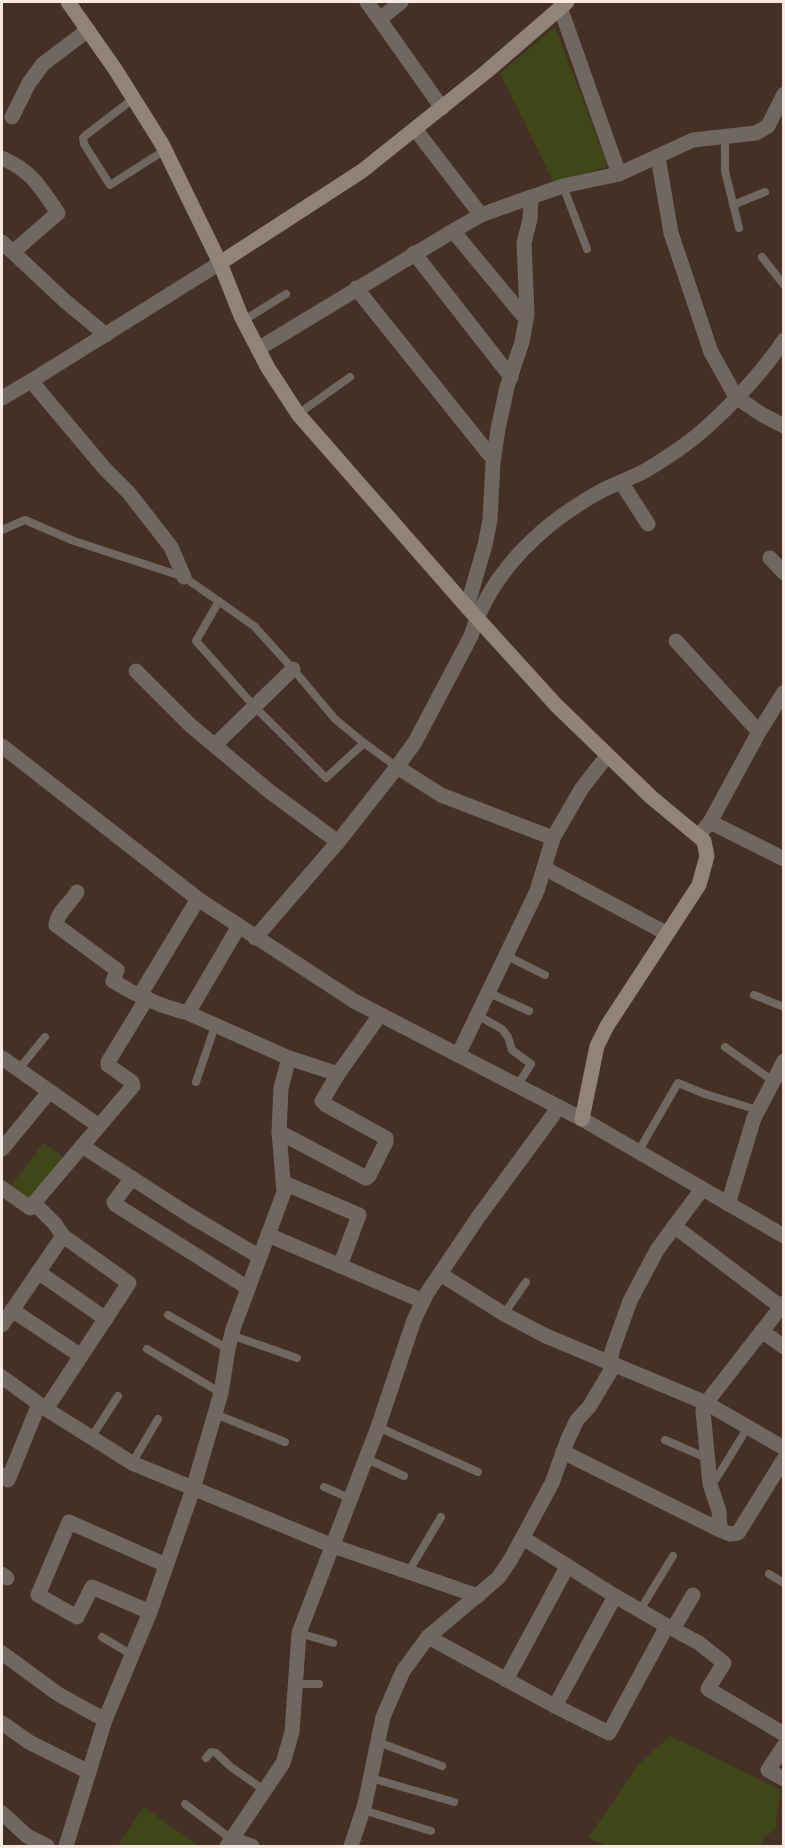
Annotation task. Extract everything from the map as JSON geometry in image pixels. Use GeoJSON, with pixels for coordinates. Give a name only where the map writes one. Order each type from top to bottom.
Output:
{"type":"FeatureCollection","features":[{"type":"Feature","properties":{"kind":"street"},"geometry":{"type":"LineString","coordinates":[[68,2],[165,150],[220,263],[243,321],[298,414],[556,705],[607,756],[670,813],[699,835],[706,846],[707,856],[699,885],[607,1026],[597,1046],[582,1119]]}},
{"type":"Feature","properties":{"kind":"street"},"geometry":{"type":"LineString","coordinates":[[367,2],[442,108]]}},
{"type":"Feature","properties":{"kind":"street"},"geometry":{"type":"LineString","coordinates":[[380,19],[401,2]]}},
{"type":"Feature","properties":{"kind":"street"},"geometry":{"type":"LineString","coordinates":[[4,391],[32,381],[362,171],[486,72],[563,4],[619,174]]}},
{"type":"Feature","properties":{"kind":"street"},"geometry":{"type":"LineString","coordinates":[[12,117],[43,64],[88,30]]}},
{"type":"Feature","properties":{"kind":"street"},"geometry":{"type":"LineString","coordinates":[[258,349],[414,253],[481,215],[563,186],[619,174],[693,140],[756,133],[768,126],[783,99]]}},
{"type":"Feature","properties":{"kind":"street"},"geometry":{"type":"LineString","coordinates":[[415,129],[481,215]]}},
{"type":"Feature","properties":{"kind":"street"},"geometry":{"type":"LineString","coordinates":[[658,157],[671,233],[699,321],[715,361],[736,398],[783,426]]}},
{"type":"Feature","properties":{"kind":"street"},"geometry":{"type":"LineString","coordinates":[[3,163],[21,167],[33,178],[58,213],[7,247],[65,301],[106,335]]}},
{"type":"Feature","properties":{"kind":"street"},"geometry":{"type":"LineString","coordinates":[[255,938],[338,842],[415,742],[471,636],[472,612],[490,520],[494,457],[503,408],[522,342],[526,319],[524,243],[530,219],[531,197]]}},
{"type":"Feature","properties":{"kind":"street"},"geometry":{"type":"LineString","coordinates":[[453,231],[526,319]]}},
{"type":"Feature","properties":{"kind":"street"},"geometry":{"type":"LineString","coordinates":[[414,253],[511,376]]}},
{"type":"Feature","properties":{"kind":"street"},"geometry":{"type":"LineString","coordinates":[[356,288],[489,454],[494,457]]}},
{"type":"Feature","properties":{"kind":"street"},"geometry":{"type":"LineString","coordinates":[[472,612],[526,545],[570,510],[604,489],[643,472],[682,447],[736,398],[772,357],[783,340]]}},
{"type":"Feature","properties":{"kind":"street"},"geometry":{"type":"LineString","coordinates":[[32,381],[105,469],[129,493],[171,547],[184,577]]}},
{"type":"Feature","properties":{"kind":"street"},"geometry":{"type":"LineString","coordinates":[[621,482],[648,524]]}},
{"type":"Feature","properties":{"kind":"street"},"geometry":{"type":"LineString","coordinates":[[770,558],[783,573]]}},
{"type":"Feature","properties":{"kind":"street"},"geometry":{"type":"LineString","coordinates":[[676,641],[759,732]]}},
{"type":"Feature","properties":{"kind":"street"},"geometry":{"type":"LineString","coordinates":[[215,745],[293,669]]}},
{"type":"Feature","properties":{"kind":"street"},"geometry":{"type":"LineString","coordinates":[[136,671],[190,725],[269,790],[338,842]]}},
{"type":"Feature","properties":{"kind":"street"},"geometry":{"type":"LineString","coordinates":[[699,835],[710,822],[783,692]]}},
{"type":"Feature","properties":{"kind":"street"},"geometry":{"type":"LineString","coordinates":[[3,752],[198,899],[354,1002],[560,1107],[783,1236]]}},
{"type":"Feature","properties":{"kind":"street"},"geometry":{"type":"LineString","coordinates":[[458,1055],[537,891],[553,838],[582,788],[607,756]]}},
{"type":"Feature","properties":{"kind":"street"},"geometry":{"type":"LineString","coordinates":[[397,767],[441,795],[553,838]]}},
{"type":"Feature","properties":{"kind":"street"},"geometry":{"type":"LineString","coordinates":[[710,822],[783,859]]}},
{"type":"Feature","properties":{"kind":"street"},"geometry":{"type":"LineString","coordinates":[[544,868],[666,933]]}},
{"type":"Feature","properties":{"kind":"street"},"geometry":{"type":"LineString","coordinates":[[77,892],[57,919],[56,925],[117,970],[112,981],[144,997],[188,1013],[289,1058],[338,1074]]}},
{"type":"Feature","properties":{"kind":"street"},"geometry":{"type":"LineString","coordinates":[[2,1188],[30,1208],[132,1086],[132,1082],[108,1065],[108,1062],[198,899]]}},
{"type":"Feature","properties":{"kind":"street"},"geometry":{"type":"LineString","coordinates":[[188,1013],[239,926]]}},
{"type":"Feature","properties":{"kind":"street"},"geometry":{"type":"LineString","coordinates":[[279,1132],[366,1178],[369,1176],[386,1138],[326,1106],[322,1101],[338,1074],[380,1015]]}},
{"type":"Feature","properties":{"kind":"street"},"geometry":{"type":"LineString","coordinates":[[2,1058],[99,1126]]}},
{"type":"Feature","properties":{"kind":"street"},"geometry":{"type":"LineString","coordinates":[[66,1846],[105,1720],[150,1612],[193,1489],[221,1393],[230,1342],[284,1192],[279,1132],[281,1088],[289,1058]]}},
{"type":"Feature","properties":{"kind":"street"},"geometry":{"type":"LineString","coordinates":[[728,1204],[758,1110],[783,1061]]}},
{"type":"Feature","properties":{"kind":"street"},"geometry":{"type":"LineString","coordinates":[[2,1149],[49,1092]]}},
{"type":"Feature","properties":{"kind":"street"},"geometry":{"type":"LineString","coordinates":[[252,1846],[229,1843],[283,1763],[292,1732],[299,1633],[315,1586],[333,1546],[349,1498],[378,1427],[414,1320],[423,1301],[479,1216],[560,1107]]}},
{"type":"Feature","properties":{"kind":"street"},"geometry":{"type":"LineString","coordinates":[[82,1146],[260,1257]]}},
{"type":"Feature","properties":{"kind":"street"},"geometry":{"type":"LineString","coordinates":[[132,1178],[114,1202],[116,1205],[248,1288]]}},
{"type":"Feature","properties":{"kind":"street"},"geometry":{"type":"LineString","coordinates":[[284,1183],[359,1215],[340,1266]]}},
{"type":"Feature","properties":{"kind":"street"},"geometry":{"type":"LineString","coordinates":[[351,1846],[371,1778],[383,1717],[403,1671],[428,1637],[498,1578],[523,1538],[552,1483],[577,1420],[600,1391],[610,1372],[612,1351],[630,1301],[657,1250],[702,1189]]}},
{"type":"Feature","properties":{"kind":"street"},"geometry":{"type":"LineString","coordinates":[[2,1475],[9,1480],[43,1406],[81,1356],[129,1283],[63,1236],[55,1224],[34,1203]]}},
{"type":"Feature","properties":{"kind":"street"},"geometry":{"type":"LineString","coordinates":[[674,1226],[782,1305],[706,1403],[703,1411],[710,1484],[719,1511],[720,1530]]}},
{"type":"Feature","properties":{"kind":"street"},"geometry":{"type":"LineString","coordinates":[[268,1235],[423,1301]]}},
{"type":"Feature","properties":{"kind":"street"},"geometry":{"type":"LineString","coordinates":[[2,1325],[63,1236]]}},
{"type":"Feature","properties":{"kind":"street"},"geometry":{"type":"LineString","coordinates":[[38,1272],[105,1319]]}},
{"type":"Feature","properties":{"kind":"street"},"geometry":{"type":"LineString","coordinates":[[440,1275],[504,1314],[546,1336],[706,1403],[783,1448]]}},
{"type":"Feature","properties":{"kind":"street"},"geometry":{"type":"LineString","coordinates":[[12,1310],[81,1356]]}},
{"type":"Feature","properties":{"kind":"street"},"geometry":{"type":"LineString","coordinates":[[762,1331],[783,1347]]}},
{"type":"Feature","properties":{"kind":"street"},"geometry":{"type":"LineString","coordinates":[[2,1377],[132,1463],[333,1546],[478,1596]]}},
{"type":"Feature","properties":{"kind":"street"},"geometry":{"type":"LineString","coordinates":[[563,1452],[730,1534],[738,1533],[783,1459]]}},
{"type":"Feature","properties":{"kind":"street"},"geometry":{"type":"LineString","coordinates":[[150,1612],[92,1587],[77,1617],[38,1595],[69,1522],[166,1565]]}},
{"type":"Feature","properties":{"kind":"street"},"geometry":{"type":"LineString","coordinates":[[523,1538],[615,1596],[699,1643],[724,1663],[708,1689],[783,1734]]}},
{"type":"Feature","properties":{"kind":"street"},"geometry":{"type":"LineString","coordinates":[[506,1680],[567,1567]]}},
{"type":"Feature","properties":{"kind":"street"},"geometry":{"type":"LineString","coordinates":[[428,1637],[609,1733],[670,1628],[693,1595]]}},
{"type":"Feature","properties":{"kind":"street"},"geometry":{"type":"LineString","coordinates":[[555,1706],[615,1596]]}},
{"type":"Feature","properties":{"kind":"street"},"geometry":{"type":"LineString","coordinates":[[2,1653],[58,1694],[105,1720]]}},
{"type":"Feature","properties":{"kind":"street"},"geometry":{"type":"LineString","coordinates":[[2,1723],[29,1742],[89,1773]]}},
{"type":"Feature","properties":{"kind":"street"},"geometry":{"type":"LineString","coordinates":[[783,1746],[768,1770],[783,1779]]}},
{"type":"Feature","properties":{"kind":"street"},"geometry":{"type":"LineString","coordinates":[[2,1813],[27,1836],[47,1846]]}},
{"type":"Feature","properties":{"kind":"lane"},"geometry":{"type":"LineString","coordinates":[[133,99],[83,138],[94,160],[110,184],[165,150]]}},
{"type":"Feature","properties":{"kind":"lane"},"geometry":{"type":"LineString","coordinates":[[725,137],[724,171],[739,228]]}},
{"type":"Feature","properties":{"kind":"lane"},"geometry":{"type":"LineString","coordinates":[[563,186],[587,249]]}},
{"type":"Feature","properties":{"kind":"lane"},"geometry":{"type":"LineString","coordinates":[[733,205],[765,192]]}},
{"type":"Feature","properties":{"kind":"lane"},"geometry":{"type":"LineString","coordinates":[[762,257],[783,285]]}},
{"type":"Feature","properties":{"kind":"lane"},"geometry":{"type":"LineString","coordinates":[[243,321],[286,294]]}},
{"type":"Feature","properties":{"kind":"lane"},"geometry":{"type":"LineString","coordinates":[[298,414],[350,377]]}},
{"type":"Feature","properties":{"kind":"lane"},"geometry":{"type":"LineString","coordinates":[[2,530],[25,520],[74,541],[184,577],[254,626],[335,719],[397,767]]}},
{"type":"Feature","properties":{"kind":"lane"},"geometry":{"type":"LineString","coordinates":[[219,601],[196,641],[254,706],[326,778],[364,743]]}},
{"type":"Feature","properties":{"kind":"lane"},"geometry":{"type":"LineString","coordinates":[[505,955],[545,975]]}},
{"type":"Feature","properties":{"kind":"lane"},"geometry":{"type":"LineString","coordinates":[[488,992],[529,1011]]}},
{"type":"Feature","properties":{"kind":"lane"},"geometry":{"type":"LineString","coordinates":[[754,995],[783,1007]]}},
{"type":"Feature","properties":{"kind":"lane"},"geometry":{"type":"LineString","coordinates":[[477,1015],[502,1029],[508,1037],[512,1050],[531,1064],[517,1086]]}},
{"type":"Feature","properties":{"kind":"lane"},"geometry":{"type":"LineString","coordinates":[[196,1082],[215,1026]]}},
{"type":"Feature","properties":{"kind":"lane"},"geometry":{"type":"LineString","coordinates":[[18,1070],[45,1037]]}},
{"type":"Feature","properties":{"kind":"lane"},"geometry":{"type":"LineString","coordinates":[[725,1047],[773,1081]]}},
{"type":"Feature","properties":{"kind":"lane"},"geometry":{"type":"LineString","coordinates":[[638,1152],[678,1083],[705,1095],[758,1110]]}},
{"type":"Feature","properties":{"kind":"lane"},"geometry":{"type":"LineString","coordinates":[[504,1314],[526,1282]]}},
{"type":"Feature","properties":{"kind":"lane"},"geometry":{"type":"LineString","coordinates":[[168,1315],[230,1342],[297,1358]]}},
{"type":"Feature","properties":{"kind":"lane"},"geometry":{"type":"LineString","coordinates":[[147,1349],[221,1393]]}},
{"type":"Feature","properties":{"kind":"lane"},"geometry":{"type":"LineString","coordinates":[[91,1438],[118,1396]]}},
{"type":"Feature","properties":{"kind":"lane"},"geometry":{"type":"LineString","coordinates":[[215,1414],[285,1442]]}},
{"type":"Feature","properties":{"kind":"lane"},"geometry":{"type":"LineString","coordinates":[[132,1463],[158,1419]]}},
{"type":"Feature","properties":{"kind":"lane"},"geometry":{"type":"LineString","coordinates":[[378,1427],[478,1472]]}},
{"type":"Feature","properties":{"kind":"lane"},"geometry":{"type":"LineString","coordinates":[[710,1484],[716,1479],[748,1427]]}},
{"type":"Feature","properties":{"kind":"lane"},"geometry":{"type":"LineString","coordinates":[[665,1440],[707,1458]]}},
{"type":"Feature","properties":{"kind":"lane"},"geometry":{"type":"LineString","coordinates":[[365,1458],[404,1476]]}},
{"type":"Feature","properties":{"kind":"lane"},"geometry":{"type":"LineString","coordinates":[[324,1487],[349,1498]]}},
{"type":"Feature","properties":{"kind":"lane"},"geometry":{"type":"LineString","coordinates":[[409,1571],[441,1517]]}},
{"type":"Feature","properties":{"kind":"lane"},"geometry":{"type":"LineString","coordinates":[[640,1610],[673,1556]]}},
{"type":"Feature","properties":{"kind":"lane"},"geometry":{"type":"LineString","coordinates":[[770,1574],[783,1583]]}},
{"type":"Feature","properties":{"kind":"lane"},"geometry":{"type":"LineString","coordinates":[[299,1633],[333,1643]]}},
{"type":"Feature","properties":{"kind":"lane"},"geometry":{"type":"LineString","coordinates":[[102,1637],[132,1654]]}},
{"type":"Feature","properties":{"kind":"lane"},"geometry":{"type":"LineString","coordinates":[[295,1684],[319,1684]]}},
{"type":"Feature","properties":{"kind":"lane"},"geometry":{"type":"LineString","coordinates":[[378,1742],[442,1766]]}},
{"type":"Feature","properties":{"kind":"lane"},"geometry":{"type":"LineString","coordinates":[[206,1758],[212,1752],[216,1753],[231,1767],[264,1790]]}},
{"type":"Feature","properties":{"kind":"lane"},"geometry":{"type":"LineString","coordinates":[[371,1778],[454,1802]]}},
{"type":"Feature","properties":{"kind":"lane"},"geometry":{"type":"LineString","coordinates":[[185,1804],[229,1843]]}},
{"type":"Feature","properties":{"kind":"lane"},"geometry":{"type":"LineString","coordinates":[[363,1810],[431,1831]]}},
{"type":"Feature","properties":{"kind":"green space"},"geometry":{"type":"Polygon","coordinates":[[[555,27],[608,166],[554,183],[500,73],[555,27]]]}},
{"type":"Feature","properties":{"kind":"green space"},"geometry":{"type":"Polygon","coordinates":[[[44,1143],[63,1157],[29,1201],[10,1187],[44,1143]]]}},
{"type":"Feature","properties":{"kind":"green space"},"geometry":{"type":"Polygon","coordinates":[[[670,1736],[781,1790],[776,1819],[777,1827],[765,1836],[760,1846],[608,1846],[588,1838],[638,1765],[670,1736]]]}},
{"type":"Feature","properties":{"kind":"green space"},"geometry":{"type":"Polygon","coordinates":[[[144,1807],[198,1846],[118,1846],[144,1807]]]}}]}
